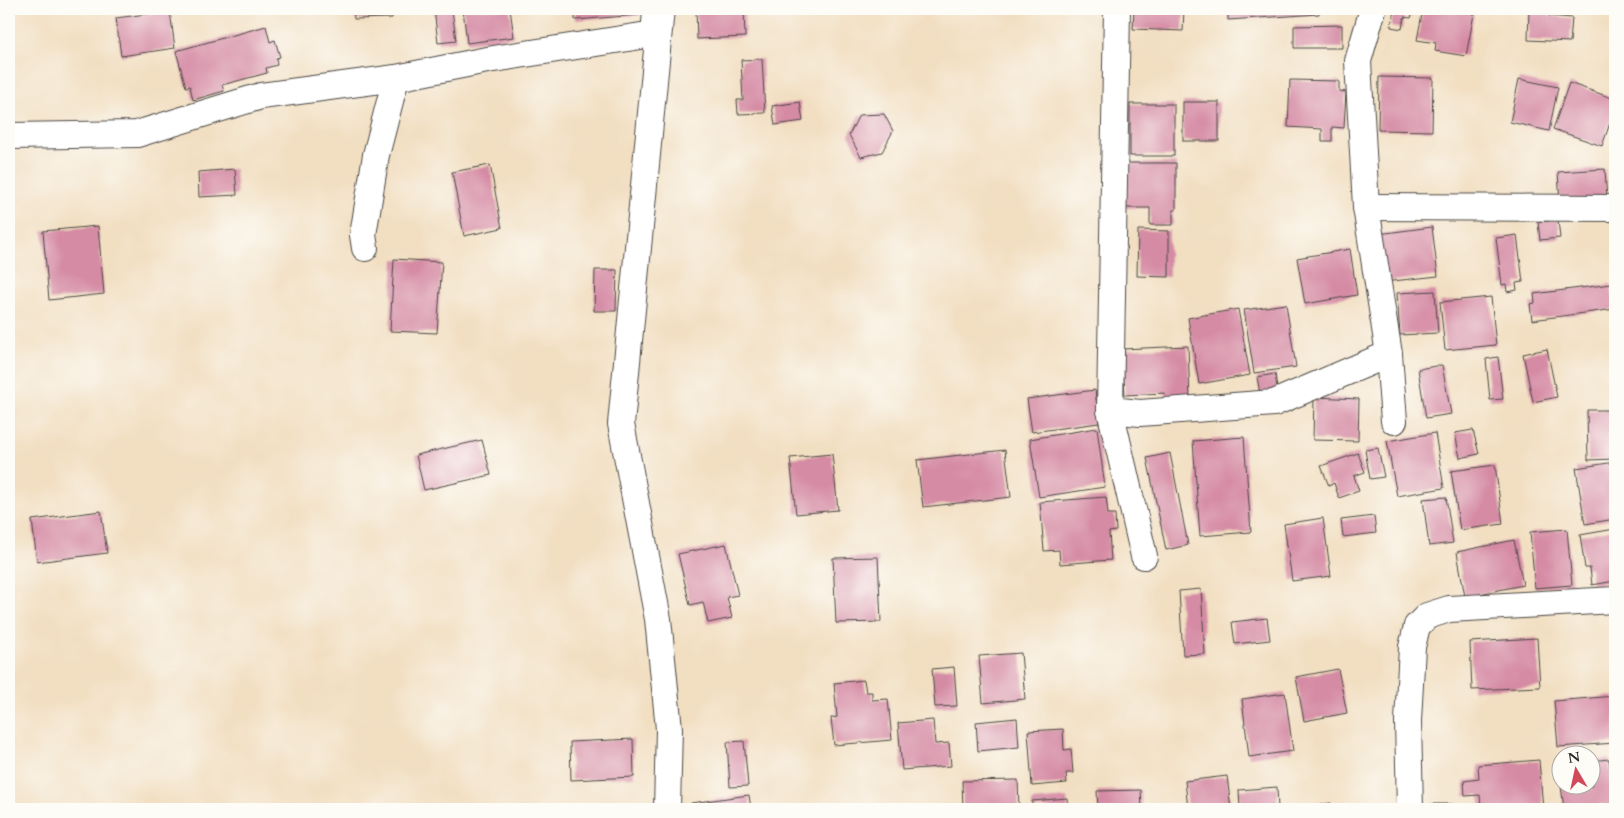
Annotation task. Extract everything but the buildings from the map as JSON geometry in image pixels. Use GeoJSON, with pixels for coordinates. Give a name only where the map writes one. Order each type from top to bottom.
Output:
{"type":"FeatureCollection","features":[{"type":"Feature","properties":{"kind":"street"},"geometry":{"type":"LineString","coordinates":[[9,136],[137,134],[261,96],[396,78],[487,60],[654,34],[656,9]]}},
{"type":"Feature","properties":{"kind":"street"},"geometry":{"type":"LineString","coordinates":[[661,9],[621,424],[658,619],[669,729],[667,809]]}},
{"type":"Feature","properties":{"kind":"street"},"geometry":{"type":"LineString","coordinates":[[1117,9],[1110,410],[1144,556]]}},
{"type":"Feature","properties":{"kind":"street"},"geometry":{"type":"LineString","coordinates":[[1372,9],[1358,61],[1366,207],[1389,354],[1394,421]]}},
{"type":"Feature","properties":{"kind":"street"},"geometry":{"type":"LineString","coordinates":[[365,248],[363,235],[376,155],[396,78]]}},
{"type":"Feature","properties":{"kind":"street"},"geometry":{"type":"LineString","coordinates":[[1366,207],[1615,208]]}},
{"type":"Feature","properties":{"kind":"street"},"geometry":{"type":"LineString","coordinates":[[1110,410],[1140,412],[1274,403],[1389,354]]}},
{"type":"Feature","properties":{"kind":"street"},"geometry":{"type":"LineString","coordinates":[[1410,809],[1408,721],[1412,647],[1417,626],[1427,616],[1449,609],[1615,600]]}}]}
